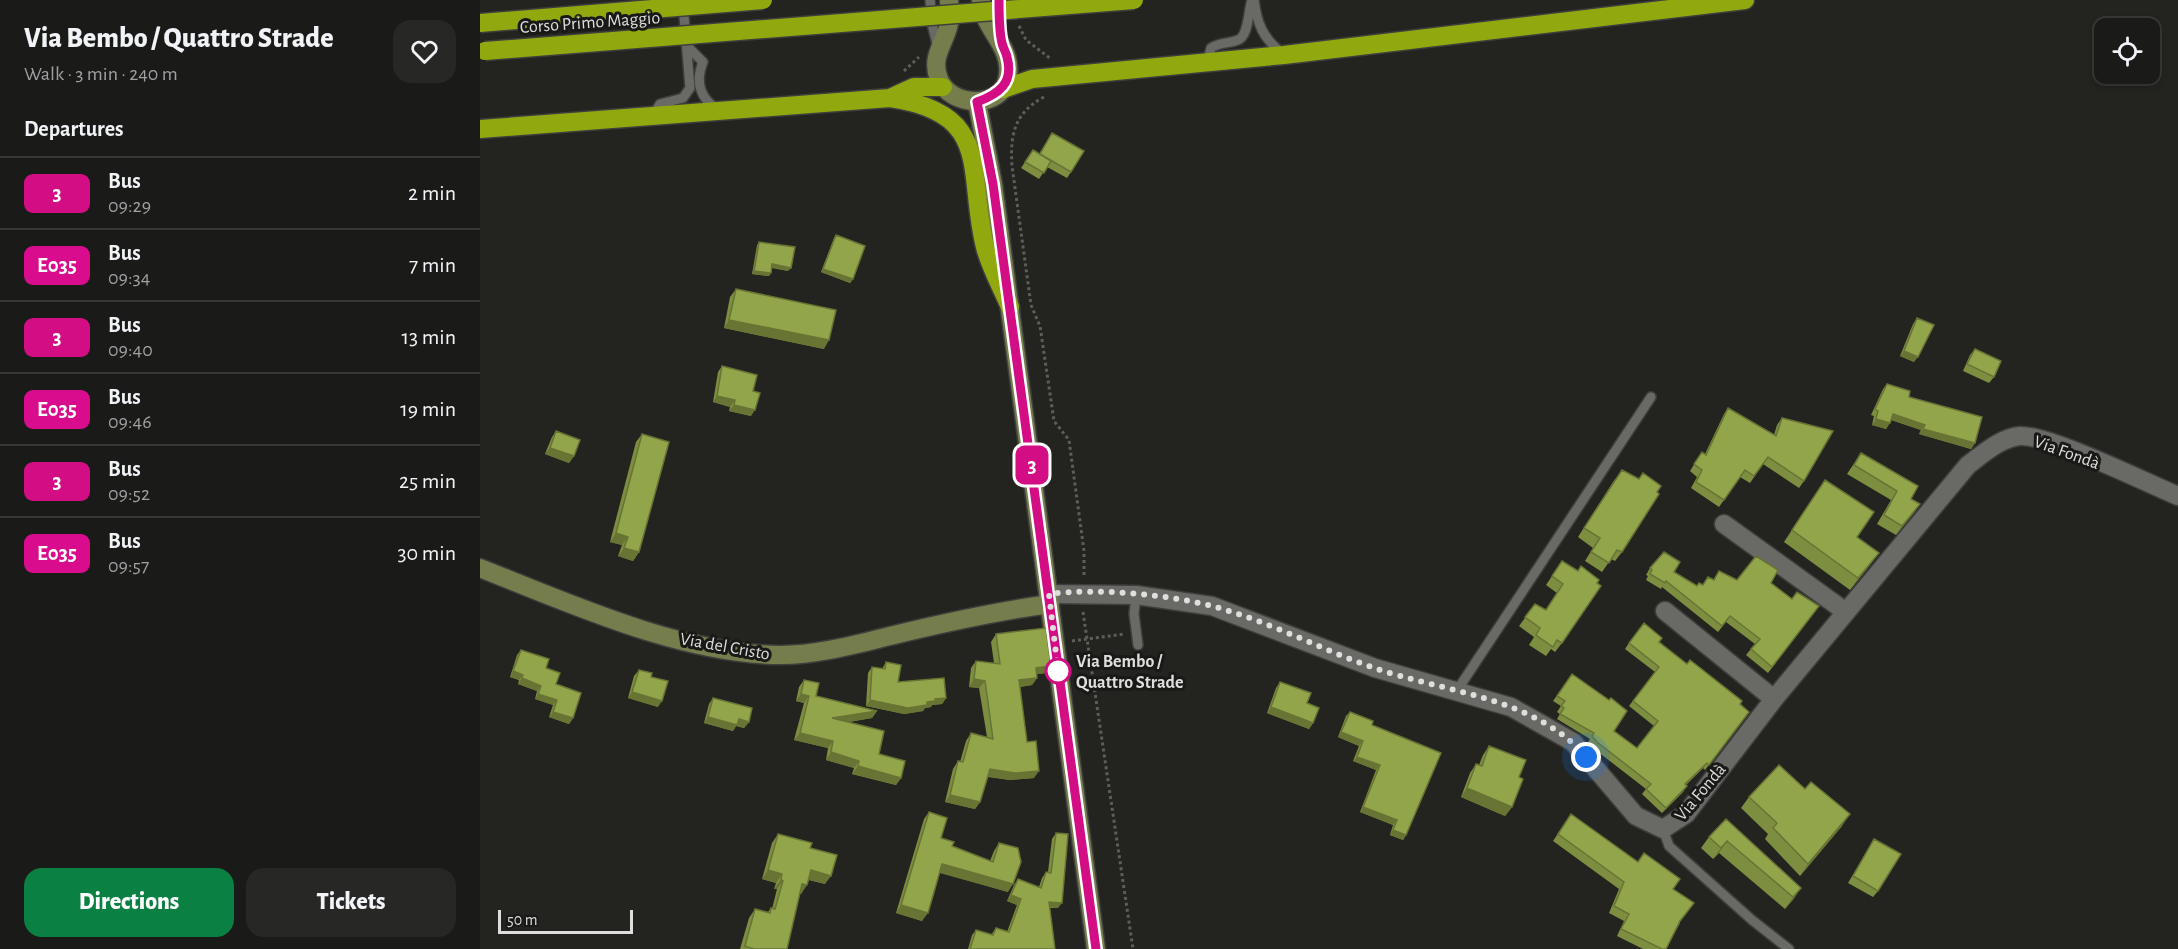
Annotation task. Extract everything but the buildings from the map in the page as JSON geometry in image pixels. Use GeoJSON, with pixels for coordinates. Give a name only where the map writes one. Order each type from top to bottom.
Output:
{"type":"FeatureCollection","features":[{"type":"Feature","properties":{"kind":"highway","name":"Corso Primo Maggio"},"geometry":{"type":"LineString","coordinates":[[480,23],[764,0]]}},
{"type":"Feature","properties":{"kind":"highway","name":"Corso Primo Maggio"},"geometry":{"type":"LineString","coordinates":[[483,51],[1134,0]]}},
{"type":"Feature","properties":{"kind":"highway"},"geometry":{"type":"LineString","coordinates":[[1003,89],[1032,79],[1284,55],[1745,0]]}},
{"type":"Feature","properties":{"kind":"highway"},"geometry":{"type":"LineString","coordinates":[[890,98],[914,87],[944,87]]}},
{"type":"Feature","properties":{"kind":"highway"},"geometry":{"type":"LineString","coordinates":[[480,129],[890,98],[928,106],[950,118],[969,144],[976,173],[985,247],[1010,307]]}},
{"type":"Feature","properties":{"kind":"main road"},"geometry":{"type":"LineString","coordinates":[[949,0],[950,18],[930,51],[934,66],[944,87],[961,100],[977,102],[994,96],[1003,89],[1008,77],[1008,57],[1001,42],[985,20],[981,0]]}},
{"type":"Feature","properties":{"kind":"main road"},"geometry":{"type":"LineString","coordinates":[[977,102],[993,184],[1096,949]]}},
{"type":"Feature","properties":{"kind":"main road","name":"Via del Cristo"},"geometry":{"type":"LineString","coordinates":[[480,569],[630,625],[730,650],[781,655],[827,650],[1049,599]]}},
{"type":"Feature","properties":{"kind":"street","name":"Via Fondà"},"geometry":{"type":"LineString","coordinates":[[1049,599],[1136,595],[1212,606],[1375,668],[1511,707],[1573,742],[1636,816],[1663,829],[1686,814],[1774,699],[1968,465],[1994,445],[2020,436],[2049,442],[2178,496]]}},
{"type":"Feature","properties":{"kind":"street"},"geometry":{"type":"LineString","coordinates":[[1724,524],[1846,612]]}},
{"type":"Feature","properties":{"kind":"street"},"geometry":{"type":"LineString","coordinates":[[1665,611],[1774,699]]}},
{"type":"Feature","properties":{"kind":"lane"},"geometry":{"type":"LineString","coordinates":[[653,116],[663,101],[677,101],[689,93],[683,0]]}},
{"type":"Feature","properties":{"kind":"lane"},"geometry":{"type":"LineString","coordinates":[[930,0],[933,28],[930,51]]}},
{"type":"Feature","properties":{"kind":"lane"},"geometry":{"type":"LineString","coordinates":[[999,0],[1001,42]]}},
{"type":"Feature","properties":{"kind":"lane"},"geometry":{"type":"LineString","coordinates":[[1253,0],[1260,30],[1268,42],[1284,55]]}},
{"type":"Feature","properties":{"kind":"lane"},"geometry":{"type":"LineString","coordinates":[[1207,63],[1211,48],[1219,43],[1240,40],[1244,36],[1247,12],[1253,0]]}},
{"type":"Feature","properties":{"kind":"lane"},"geometry":{"type":"LineString","coordinates":[[687,45],[703,62],[699,72],[702,95],[706,103],[721,111]]}},
{"type":"Feature","properties":{"kind":"lane"},"geometry":{"type":"LineString","coordinates":[[1456,692],[1651,396]]}},
{"type":"Feature","properties":{"kind":"lane"},"geometry":{"type":"LineString","coordinates":[[1136,595],[1134,614],[1138,645]]}},
{"type":"Feature","properties":{"kind":"lane"},"geometry":{"type":"LineString","coordinates":[[1663,829],[1669,846],[1752,920],[1789,949]]}},
{"type":"Feature","properties":{"kind":"path"},"geometry":{"type":"LineString","coordinates":[[1018,17],[1026,40],[1051,59]]}},
{"type":"Feature","properties":{"kind":"path"},"geometry":{"type":"LineString","coordinates":[[895,75],[930,51]]}},
{"type":"Feature","properties":{"kind":"path"},"geometry":{"type":"LineString","coordinates":[[1052,93],[1034,102],[1019,117],[1011,144],[1031,305],[1040,326],[1054,421],[1069,440],[1084,578]]}},
{"type":"Feature","properties":{"kind":"path"},"geometry":{"type":"LineString","coordinates":[[1084,604],[1087,639],[1133,949]]}},
{"type":"Feature","properties":{"kind":"path"},"geometry":{"type":"LineString","coordinates":[[1087,639],[1136,632]]}},
{"type":"Feature","properties":{"kind":"bus line","name":"3"},"geometry":{"type":"LineString","coordinates":[[999,0],[1001,42],[1008,57],[1008,77],[1003,89],[994,96],[977,102],[993,184],[1096,949]]}},
{"type":"Feature","properties":{"kind":"place","name":"Via Bembo / Quattro Strade"},"geometry":{"type":"Point","coordinates":[1058,671]}},
{"type":"Feature","properties":{"kind":"route"},"geometry":{"type":"LineString","coordinates":[[1058,671],[1049,594],[1136,595],[1173,599],[1212,606],[1375,668],[1511,707],[1573,742],[1586,757]]}}]}
